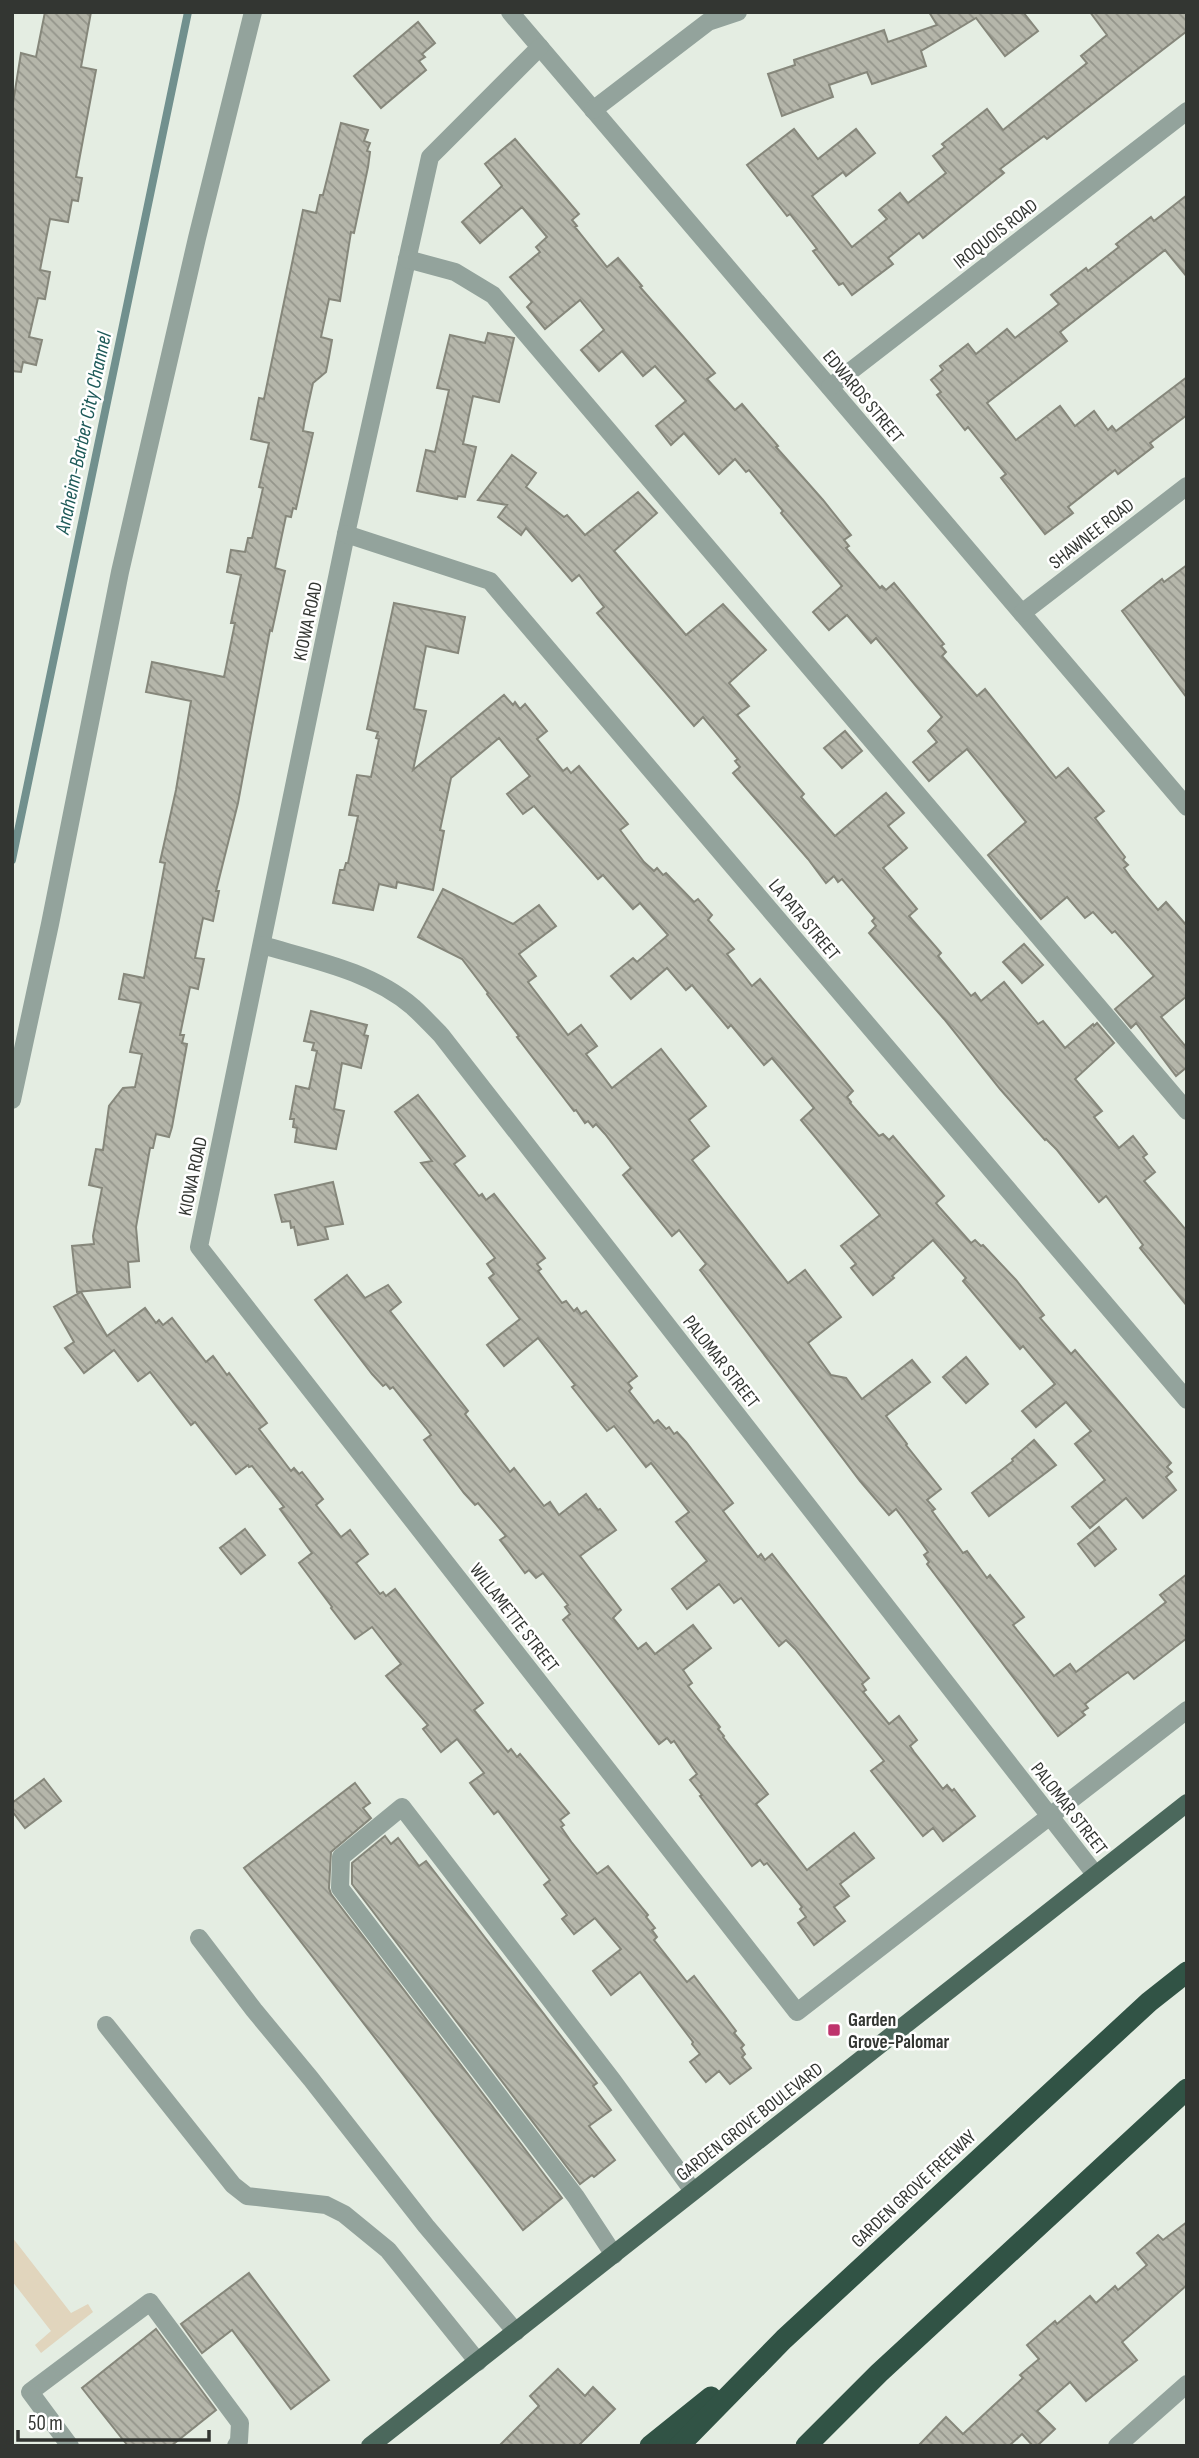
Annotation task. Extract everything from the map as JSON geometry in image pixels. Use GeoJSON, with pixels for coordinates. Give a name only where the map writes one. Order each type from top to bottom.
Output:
{"type":"FeatureCollection","features":[{"type":"Feature","properties":{"kind":"highway","name":"GARDEN GROVE FREEWAY"},"geometry":{"type":"LineString","coordinates":[[679,2446],[784,2339],[1149,2002],[1187,1972]]}},
{"type":"Feature","properties":{"kind":"highway"},"geometry":{"type":"LineString","coordinates":[[806,2446],[878,2373],[1187,2090]]}},
{"type":"Feature","properties":{"kind":"highway"},"geometry":{"type":"LineString","coordinates":[[650,2446],[784,2339]]}},
{"type":"Feature","properties":{"kind":"highway"},"geometry":{"type":"LineString","coordinates":[[828,2446],[878,2373]]}},
{"type":"Feature","properties":{"kind":"main road","name":"GARDEN GROVE BOULEVARD"},"geometry":{"type":"LineString","coordinates":[[370,2446],[1187,1803]]}},
{"type":"Feature","properties":{"kind":"street"},"geometry":{"type":"LineString","coordinates":[[12,1100],[120,572],[197,238],[253,12]]}},
{"type":"Feature","properties":{"kind":"street","name":"EDWARDS STREET"},"geometry":{"type":"LineString","coordinates":[[510,12],[1187,807]]}},
{"type":"Feature","properties":{"kind":"street"},"geometry":{"type":"LineString","coordinates":[[593,110],[708,22],[738,12]]}},
{"type":"Feature","properties":{"kind":"street","name":"KIOWA ROAD"},"geometry":{"type":"LineString","coordinates":[[199,1247],[346,534],[430,157],[540,47]]}},
{"type":"Feature","properties":{"kind":"street","name":"IROQUOIS ROAD"},"geometry":{"type":"LineString","coordinates":[[830,387],[1187,111]]}},
{"type":"Feature","properties":{"kind":"street"},"geometry":{"type":"LineString","coordinates":[[407,259],[455,272],[493,295],[1187,1111]]}},
{"type":"Feature","properties":{"kind":"street","name":"SHAWNEE ROAD"},"geometry":{"type":"LineString","coordinates":[[1021,613],[1187,486]]}},
{"type":"Feature","properties":{"kind":"street","name":"LA PATA STREET"},"geometry":{"type":"LineString","coordinates":[[346,534],[490,581],[1187,1400]]}},
{"type":"Feature","properties":{"kind":"street","name":"PALOMAR STREET"},"geometry":{"type":"LineString","coordinates":[[262,945],[350,971],[383,987],[412,1006],[441,1035],[1095,1874]]}},
{"type":"Feature","properties":{"kind":"street","name":"WILLAMETTE STREET"},"geometry":{"type":"LineString","coordinates":[[199,1247],[797,2012],[1049,1816]]}},
{"type":"Feature","properties":{"kind":"street"},"geometry":{"type":"LineString","coordinates":[[1049,1816],[1187,1710]]}},
{"type":"Feature","properties":{"kind":"street"},"geometry":{"type":"LineString","coordinates":[[614,2255],[576,2197],[340,1888],[341,1857],[402,1807],[613,2081],[693,2191]]}},
{"type":"Feature","properties":{"kind":"street"},"geometry":{"type":"LineString","coordinates":[[199,1938],[426,2226],[516,2332]]}},
{"type":"Feature","properties":{"kind":"street"},"geometry":{"type":"LineString","coordinates":[[106,2025],[233,2185],[247,2196],[326,2205],[344,2214],[388,2250],[478,2362]]}},
{"type":"Feature","properties":{"kind":"street"},"geometry":{"type":"LineString","coordinates":[[69,2446],[30,2392],[150,2302],[240,2423],[236,2446]]}},
{"type":"Feature","properties":{"kind":"street"},"geometry":{"type":"LineString","coordinates":[[1117,2446],[1187,2385]]}},
{"type":"Feature","properties":{"kind":"shaded area"},"geometry":{"type":"Polygon","coordinates":[[[12,2237],[71,2313],[88,2304],[93,2312],[41,2353],[35,2345],[51,2331],[12,2281],[12,2237]]]}},
{"type":"Feature","properties":{"kind":"building"},"geometry":{"type":"Polygon","coordinates":[[[45,12],[91,12],[81,67],[96,70],[76,177],[82,178],[78,201],[72,200],[68,222],[50,219],[40,270],[50,272],[45,299],[38,298],[29,337],[42,340],[36,365],[23,362],[21,372],[12,371],[12,109],[21,53],[36,57],[45,12]]]}},
{"type":"Feature","properties":{"kind":"building"},"geometry":{"type":"Polygon","coordinates":[[[929,12],[1023,12],[1038,31],[1005,56],[976,18],[921,51],[926,66],[872,84],[867,72],[829,85],[833,97],[782,116],[768,74],[795,65],[794,60],[884,30],[888,42],[937,25],[929,12]]]}},
{"type":"Feature","properties":{"kind":"building"},"geometry":{"type":"Polygon","coordinates":[[[1090,12],[1187,12],[1187,31],[1047,139],[1044,136],[1000,169],[1004,173],[923,238],[919,233],[888,258],[893,264],[852,295],[843,283],[839,285],[813,251],[817,249],[747,165],[794,129],[818,159],[856,129],[875,153],[846,176],[843,172],[812,196],[852,247],[887,219],[879,210],[900,193],[908,203],[946,173],[933,156],[945,147],[942,144],[987,109],[1003,130],[1087,63],[1081,56],[1107,35],[1090,12]]]}},
{"type":"Feature","properties":{"kind":"building"},"geometry":{"type":"Polygon","coordinates":[[[418,22],[435,43],[422,54],[425,57],[419,61],[426,70],[381,108],[354,76],[418,22]]]}},
{"type":"Feature","properties":{"kind":"building"},"geometry":{"type":"Polygon","coordinates":[[[341,123],[368,130],[364,141],[370,143],[367,151],[370,152],[368,167],[354,233],[351,232],[340,301],[329,299],[321,337],[332,340],[329,357],[326,372],[313,383],[304,424],[303,431],[313,433],[296,509],[293,508],[291,517],[286,516],[275,568],[285,571],[272,631],[270,630],[238,803],[216,891],[219,891],[213,921],[203,918],[195,958],[204,959],[198,989],[190,987],[180,1035],[184,1035],[182,1043],[187,1044],[172,1127],[169,1137],[156,1134],[153,1148],[150,1148],[136,1227],[139,1261],[128,1262],[130,1287],[77,1292],[72,1246],[94,1244],[93,1236],[102,1188],[89,1185],[96,1149],[103,1150],[109,1106],[123,1088],[135,1087],[142,1054],[130,1052],[141,1003],[119,999],[124,974],[144,978],[165,863],[160,862],[191,701],[146,692],[152,662],[224,677],[241,575],[227,572],[231,550],[245,552],[248,538],[252,538],[269,443],[251,439],[259,398],[264,399],[303,210],[316,213],[341,123]]]}},
{"type":"Feature","properties":{"kind":"building"},"geometry":{"type":"Polygon","coordinates":[[[515,139],[579,214],[572,220],[577,226],[575,227],[607,267],[618,258],[715,373],[707,379],[735,410],[742,404],[823,500],[851,535],[844,540],[849,546],[846,548],[880,588],[882,586],[886,590],[894,583],[944,644],[941,646],[946,652],[942,656],[977,696],[985,689],[1056,778],[1068,768],[1104,811],[1095,818],[1125,857],[1123,860],[1128,865],[1124,868],[1132,879],[1158,910],[1166,902],[1187,926],[1187,996],[1161,1017],[1187,1048],[1187,1067],[1176,1076],[1136,1023],[1131,1028],[1115,1009],[1154,976],[1115,931],[1112,933],[1093,912],[1085,918],[1067,897],[1041,919],[1019,893],[988,855],[1026,822],[967,749],[929,781],[913,762],[937,742],[928,731],[942,717],[876,638],[871,643],[847,615],[829,630],[813,612],[842,586],[749,470],[746,472],[735,459],[719,474],[684,433],[671,445],[656,426],[686,401],[655,366],[643,376],[622,351],[599,371],[581,350],[604,330],[580,300],[545,329],[527,307],[532,302],[510,277],[540,252],[536,247],[547,237],[522,207],[480,243],[462,222],[502,186],[485,164],[515,139]]]}},
{"type":"Feature","properties":{"kind":"building"},"geometry":{"type":"Polygon","coordinates":[[[1187,195],[1187,277],[1165,250],[1060,332],[1067,341],[987,403],[1016,440],[1060,406],[1075,426],[1094,411],[1108,430],[1112,426],[1116,431],[1187,377],[1187,415],[1150,443],[1153,447],[1118,474],[1115,470],[1068,507],[1073,513],[1045,534],[1001,478],[1006,474],[968,427],[965,430],[937,395],[941,392],[931,380],[943,370],[940,366],[968,344],[976,354],[1007,329],[1015,338],[1059,304],[1051,295],[1119,247],[1116,244],[1151,217],[1154,221],[1187,195]]]}},
{"type":"Feature","properties":{"kind":"building"},"geometry":{"type":"Polygon","coordinates":[[[488,333],[514,338],[499,402],[473,396],[463,444],[476,447],[465,497],[458,496],[457,499],[417,491],[426,450],[435,452],[449,390],[437,388],[450,335],[485,343],[488,333]]]}},
{"type":"Feature","properties":{"kind":"building"},"geometry":{"type":"Polygon","coordinates":[[[512,455],[536,473],[526,487],[564,517],[567,515],[585,535],[638,492],[657,513],[614,551],[686,635],[723,604],[766,650],[729,683],[749,706],[737,715],[804,794],[801,797],[835,836],[886,793],[904,813],[888,826],[907,848],[883,868],[917,909],[909,916],[941,953],[938,956],[971,996],[975,993],[981,1001],[1004,982],[1038,1024],[1043,1021],[1065,1048],[1097,1023],[1114,1043],[1075,1079],[1102,1111],[1094,1117],[1119,1148],[1133,1136],[1147,1154],[1143,1157],[1155,1172],[1144,1181],[1187,1231],[1187,1306],[1140,1248],[1143,1245],[1106,1196],[1099,1202],[869,933],[876,926],[872,921],[875,918],[842,879],[838,882],[834,876],[826,883],[733,773],[740,767],[735,761],[738,759],[703,717],[694,726],[597,613],[604,607],[579,575],[572,581],[526,528],[521,535],[498,517],[507,505],[478,500],[512,455]]]}},
{"type":"Feature","properties":{"kind":"building"},"geometry":{"type":"Polygon","coordinates":[[[1187,565],[1187,698],[1122,611],[1162,579],[1164,582],[1187,565]]]}},
{"type":"Feature","properties":{"kind":"building"},"geometry":{"type":"Polygon","coordinates":[[[394,603],[465,617],[458,653],[426,646],[414,709],[426,711],[413,770],[504,695],[520,709],[525,704],[547,731],[537,739],[563,771],[567,768],[571,773],[579,766],[628,824],[620,830],[644,862],[654,871],[657,868],[663,875],[666,873],[694,902],[698,899],[712,915],[708,920],[734,949],[727,954],[752,986],[760,979],[853,1091],[847,1097],[850,1103],[879,1136],[883,1134],[889,1140],[893,1136],[944,1196],[936,1203],[940,1208],[971,1243],[975,1240],[983,1245],[1016,1280],[1044,1315],[1040,1318],[1071,1354],[1075,1350],[1171,1463],[1167,1467],[1172,1472],[1166,1477],[1176,1490],[1143,1518],[1126,1498],[1090,1528],[1072,1507],[1105,1480],[1075,1444],[1091,1431],[1066,1402],[1036,1427],[1022,1411],[1055,1384],[1023,1346],[1020,1349],[963,1281],[966,1278],[933,1240],[873,1295],[851,1268],[856,1264],[841,1246],[880,1215],[801,1120],[814,1108],[772,1058],[764,1065],[731,1025],[728,1028],[692,985],[686,990],[667,968],[631,999],[611,976],[633,958],[637,962],[668,935],[640,903],[633,909],[603,875],[598,879],[534,806],[523,814],[507,794],[530,776],[499,738],[451,778],[440,830],[444,831],[433,890],[397,882],[396,888],[379,884],[373,910],[333,903],[340,870],[344,870],[348,863],[358,816],[349,815],[357,775],[371,777],[379,739],[376,738],[378,732],[367,729],[394,603]]]}},
{"type":"Feature","properties":{"kind":"building"},"geometry":{"type":"Polygon","coordinates":[[[845,731],[862,751],[842,768],[824,748],[845,731]]]}},
{"type":"Feature","properties":{"kind":"building"},"geometry":{"type":"Polygon","coordinates":[[[443,889],[513,924],[539,905],[556,926],[519,954],[536,976],[528,982],[568,1035],[581,1025],[597,1046],[586,1054],[612,1088],[661,1049],[706,1106],[689,1120],[709,1146],[692,1160],[788,1283],[805,1270],[841,1317],[808,1343],[831,1375],[846,1378],[862,1399],[912,1360],[930,1382],[886,1416],[941,1489],[927,1500],[935,1509],[932,1511],[963,1553],[967,1551],[987,1578],[990,1575],[1024,1617],[1013,1625],[1054,1676],[1070,1664],[1076,1672],[1166,1602],[1160,1595],[1187,1574],[1187,1638],[1134,1679],[1128,1672],[1085,1704],[1088,1708],[1082,1712],[1085,1715],[1058,1736],[927,1564],[929,1562],[924,1555],[928,1552],[896,1509],[889,1515],[860,1481],[700,1270],[706,1264],[679,1230],[672,1236],[623,1175],[631,1168],[605,1134],[596,1124],[593,1127],[588,1121],[585,1123],[576,1110],[574,1111],[462,959],[418,937],[443,889]]]}},
{"type":"Feature","properties":{"kind":"building"},"geometry":{"type":"Polygon","coordinates":[[[1024,944],[1043,965],[1022,983],[1003,962],[1024,944]]]}},
{"type":"Feature","properties":{"kind":"building"},"geometry":{"type":"Polygon","coordinates":[[[311,1011],[367,1025],[364,1035],[368,1036],[361,1068],[342,1063],[334,1109],[344,1111],[336,1149],[295,1142],[297,1128],[293,1127],[294,1119],[290,1119],[296,1086],[309,1089],[317,1051],[312,1050],[314,1043],[304,1041],[311,1011]]]}},
{"type":"Feature","properties":{"kind":"building"},"geometry":{"type":"Polygon","coordinates":[[[418,1095],[465,1156],[454,1164],[479,1196],[482,1194],[486,1200],[494,1194],[545,1258],[537,1264],[541,1269],[538,1271],[562,1303],[566,1301],[574,1311],[577,1308],[581,1314],[586,1311],[637,1376],[628,1383],[632,1388],[629,1391],[654,1423],[658,1420],[666,1429],[669,1427],[674,1434],[677,1432],[686,1442],[733,1503],[723,1511],[758,1557],[761,1554],[765,1560],[772,1554],[869,1678],[862,1684],[866,1690],[863,1692],[889,1724],[899,1716],[917,1740],[910,1746],[914,1752],[943,1789],[947,1785],[952,1791],[954,1789],[975,1816],[943,1841],[933,1828],[923,1836],[871,1771],[884,1761],[795,1649],[786,1640],[779,1646],[741,1598],[734,1603],[719,1584],[687,1609],[672,1589],[707,1561],[676,1522],[689,1512],[651,1463],[646,1467],[614,1426],[607,1431],[538,1338],[504,1366],[487,1345],[520,1319],[489,1278],[494,1274],[487,1264],[495,1258],[421,1163],[432,1161],[395,1112],[418,1095]]]}},
{"type":"Feature","properties":{"kind":"building"},"geometry":{"type":"Polygon","coordinates":[[[333,1182],[343,1224],[325,1227],[328,1239],[298,1245],[290,1221],[282,1222],[275,1195],[333,1182]]]}},
{"type":"Feature","properties":{"kind":"building"},"geometry":{"type":"Polygon","coordinates":[[[347,1275],[365,1298],[388,1285],[401,1302],[390,1311],[468,1411],[465,1414],[510,1472],[514,1468],[544,1506],[550,1502],[559,1515],[586,1494],[598,1510],[600,1509],[616,1530],[580,1556],[621,1610],[613,1618],[638,1649],[646,1643],[655,1654],[693,1625],[711,1648],[683,1670],[692,1683],[688,1686],[720,1727],[718,1729],[723,1737],[768,1794],[756,1804],[807,1870],[854,1833],[874,1858],[840,1884],[849,1896],[834,1907],[845,1921],[814,1945],[798,1923],[806,1917],[800,1909],[802,1907],[767,1863],[764,1865],[760,1860],[752,1866],[690,1780],[697,1774],[674,1741],[671,1743],[667,1738],[659,1744],[563,1620],[570,1614],[565,1607],[568,1605],[543,1573],[536,1578],[529,1570],[525,1573],[500,1540],[506,1536],[478,1503],[475,1505],[464,1493],[424,1440],[431,1435],[426,1428],[393,1387],[390,1389],[386,1384],[383,1386],[372,1374],[315,1300],[347,1275]]]}},
{"type":"Feature","properties":{"kind":"building"},"geometry":{"type":"Polygon","coordinates":[[[81,1292],[107,1336],[145,1308],[156,1323],[159,1320],[163,1325],[172,1318],[206,1362],[213,1356],[227,1375],[229,1373],[267,1423],[259,1429],[291,1471],[294,1468],[299,1474],[302,1472],[323,1499],[316,1505],[341,1537],[350,1530],[368,1554],[356,1563],[380,1594],[383,1592],[386,1596],[395,1589],[483,1703],[474,1710],[508,1752],[511,1749],[517,1757],[520,1754],[569,1813],[560,1820],[564,1825],[561,1827],[572,1843],[597,1874],[608,1866],[648,1915],[646,1917],[655,1928],[652,1930],[657,1937],[654,1940],[687,1982],[694,1976],[736,2031],[734,2033],[744,2045],[741,2048],[745,2054],[742,2057],[751,2068],[730,2084],[719,2071],[706,2082],[690,2062],[700,2054],[693,2042],[640,1972],[611,1995],[593,1971],[621,1949],[595,1918],[574,1934],[562,1919],[567,1915],[544,1885],[550,1880],[498,1811],[494,1814],[470,1783],[484,1773],[457,1739],[441,1752],[423,1729],[428,1725],[386,1676],[401,1664],[372,1627],[355,1639],[331,1608],[299,1563],[312,1553],[280,1509],[284,1507],[252,1466],[248,1465],[236,1474],[195,1422],[191,1425],[150,1372],[138,1381],[114,1350],[84,1373],[65,1348],[74,1342],[54,1307],[81,1292]]]}},
{"type":"Feature","properties":{"kind":"building"},"geometry":{"type":"Polygon","coordinates":[[[966,1357],[988,1384],[966,1403],[943,1377],[966,1357]]]}},
{"type":"Feature","properties":{"kind":"building"},"geometry":{"type":"Polygon","coordinates":[[[1034,1440],[1056,1465],[989,1516],[972,1493],[1013,1461],[1012,1459],[1034,1440]]]}},
{"type":"Feature","properties":{"kind":"building"},"geometry":{"type":"Polygon","coordinates":[[[1099,1527],[1116,1549],[1095,1566],[1078,1544],[1099,1527]]]}},
{"type":"Feature","properties":{"kind":"building"},"geometry":{"type":"Polygon","coordinates":[[[245,1529],[265,1555],[241,1574],[220,1548],[245,1529]]]}},
{"type":"Feature","properties":{"kind":"building"},"geometry":{"type":"Polygon","coordinates":[[[44,1779],[61,1801],[25,1828],[12,1811],[12,1803],[44,1779]]]}},
{"type":"Feature","properties":{"kind":"building"},"geometry":{"type":"Polygon","coordinates":[[[355,1783],[370,1803],[363,1808],[371,1818],[331,1852],[331,1894],[562,2198],[523,2230],[244,1868],[355,1783]]]}},
{"type":"Feature","properties":{"kind":"building"},"geometry":{"type":"Polygon","coordinates":[[[385,1836],[391,1844],[398,1838],[419,1866],[426,1861],[597,2083],[593,2086],[611,2110],[589,2126],[615,2160],[594,2177],[592,2175],[580,2184],[352,1884],[352,1863],[385,1836]]]}},
{"type":"Feature","properties":{"kind":"building"},"geometry":{"type":"Polygon","coordinates":[[[1187,2222],[1187,2285],[1122,2342],[1137,2360],[1086,2401],[1070,2382],[1037,2411],[1055,2429],[1037,2446],[1033,2446],[1022,2434],[1009,2446],[918,2446],[946,2417],[963,2434],[1023,2378],[1020,2375],[1039,2359],[1027,2345],[1090,2296],[1096,2303],[1115,2286],[1118,2290],[1147,2265],[1137,2253],[1158,2235],[1163,2240],[1187,2222]]]}},
{"type":"Feature","properties":{"kind":"building"},"geometry":{"type":"Polygon","coordinates":[[[249,2273],[329,2380],[291,2409],[232,2330],[202,2353],[181,2324],[249,2273]]]}},
{"type":"Feature","properties":{"kind":"building"},"geometry":{"type":"Polygon","coordinates":[[[156,2329],[216,2410],[171,2446],[128,2446],[82,2388],[156,2329]]]}},
{"type":"Feature","properties":{"kind":"building"},"geometry":{"type":"Polygon","coordinates":[[[558,2369],[585,2396],[593,2387],[615,2409],[578,2446],[499,2446],[539,2406],[530,2396],[558,2369]]]}},
{"type":"Feature","properties":{"kind":"waterway","name":"Anaheim-Barber City Channel"},"geometry":{"type":"LineString","coordinates":[[12,860],[188,12]]}},
{"type":"Feature","properties":{"kind":"place","name":"Garden Grove-Palomar"},"geometry":{"type":"Point","coordinates":[834,2030]}}]}
